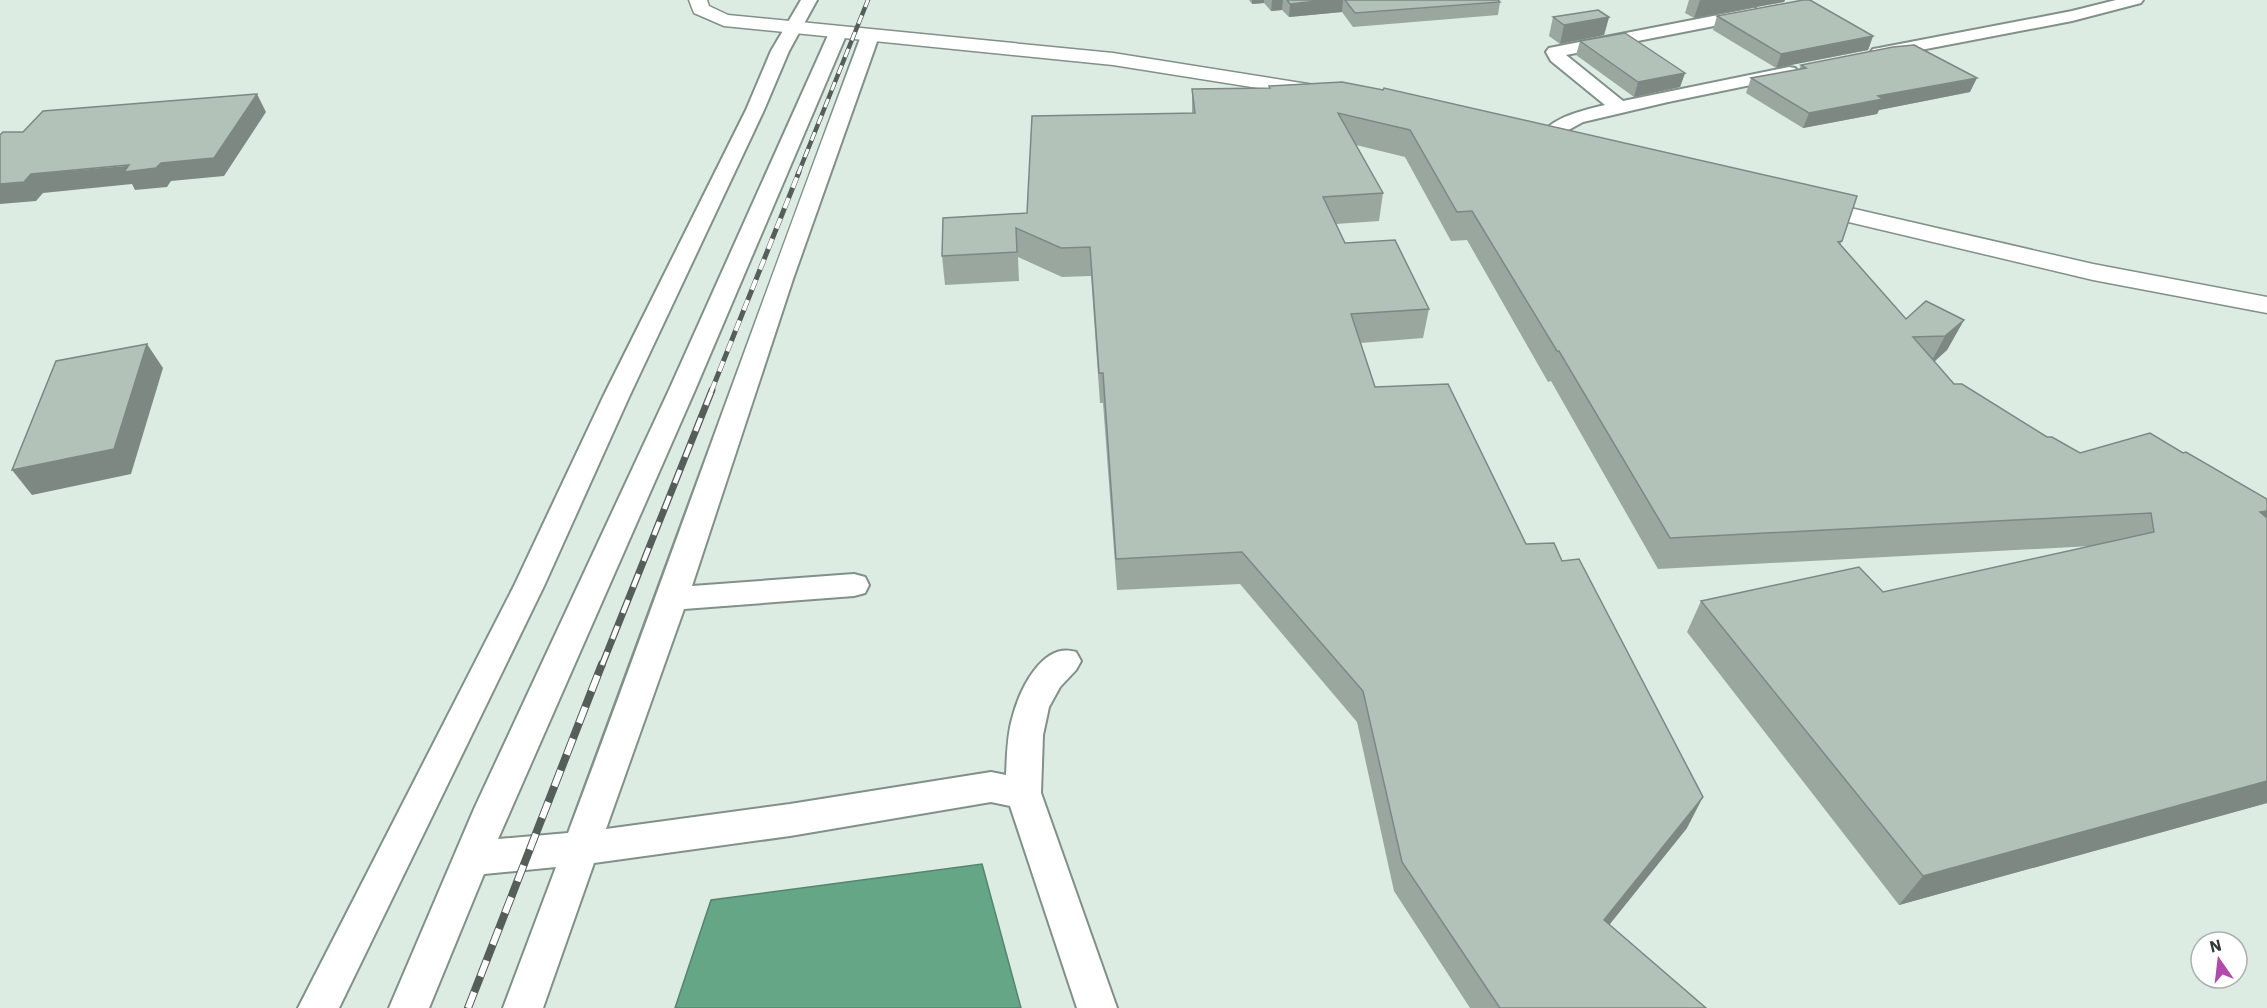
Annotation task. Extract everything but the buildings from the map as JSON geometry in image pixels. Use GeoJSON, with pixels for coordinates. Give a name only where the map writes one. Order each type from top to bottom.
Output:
{"type":"FeatureCollection","features":[{"type":"Feature","properties":{"kind":"street"},"geometry":{"type":"LineString","coordinates":[[698,0],[701,9],[724,20],[1113,59],[1344,97]]}},
{"type":"Feature","properties":{"kind":"street"},"geometry":{"type":"LineString","coordinates":[[318,1008],[529,586],[616,397],[755,110],[780,51],[809,0]]}},
{"type":"Feature","properties":{"kind":"street"},"geometry":{"type":"LineString","coordinates":[[1861,57],[2072,16],[2135,0]]}},
{"type":"Feature","properties":{"kind":"street"},"geometry":{"type":"LineString","coordinates":[[1620,108],[1557,57],[1555,52],[1771,10]]}},
{"type":"Feature","properties":{"kind":"street"},"geometry":{"type":"LineString","coordinates":[[409,1008],[492,809],[677,400],[838,33]]}},
{"type":"Feature","properties":{"kind":"street"},"geometry":{"type":"LineString","coordinates":[[523,1008],[672,599],[781,279],[870,36]]}},
{"type":"Feature","properties":{"kind":"street"},"geometry":{"type":"LineString","coordinates":[[1533,140],[1576,118],[1804,69]]}},
{"type":"Feature","properties":{"kind":"street"},"geometry":{"type":"LineString","coordinates":[[1533,140],[1567,148]]}},
{"type":"Feature","properties":{"kind":"street"},"geometry":{"type":"LineString","coordinates":[[1783,199],[1965,243],[2219,297],[2267,305]]}},
{"type":"Feature","properties":{"kind":"street"},"geometry":{"type":"LineString","coordinates":[[672,599],[854,585]]}},
{"type":"Feature","properties":{"kind":"street"},"geometry":{"type":"LineString","coordinates":[[1065,661],[1045,681],[1031,711],[1025,730],[1023,793],[1039,833],[1096,1008]]}},
{"type":"Feature","properties":{"kind":"street"},"geometry":{"type":"LineString","coordinates":[[471,859],[527,852],[580,849],[790,820],[991,788],[1023,793]]}},
{"type":"Feature","properties":{"kind":"shaded area"},"geometry":{"type":"Polygon","coordinates":[[[982,864],[1021,1008],[675,1008],[711,900],[982,864]]]}},
{"type":"Feature","properties":{"kind":"railway"},"geometry":{"type":"LineString","coordinates":[[798,174],[868,0]]}},
{"type":"Feature","properties":{"kind":"railway"},"geometry":{"type":"LineString","coordinates":[[711,392],[799,172]]}},
{"type":"Feature","properties":{"kind":"railway"},"geometry":{"type":"LineString","coordinates":[[602,665],[712,390]]}},
{"type":"Feature","properties":{"kind":"railway"},"geometry":{"type":"LineString","coordinates":[[468,1008],[602,664]]}}]}
